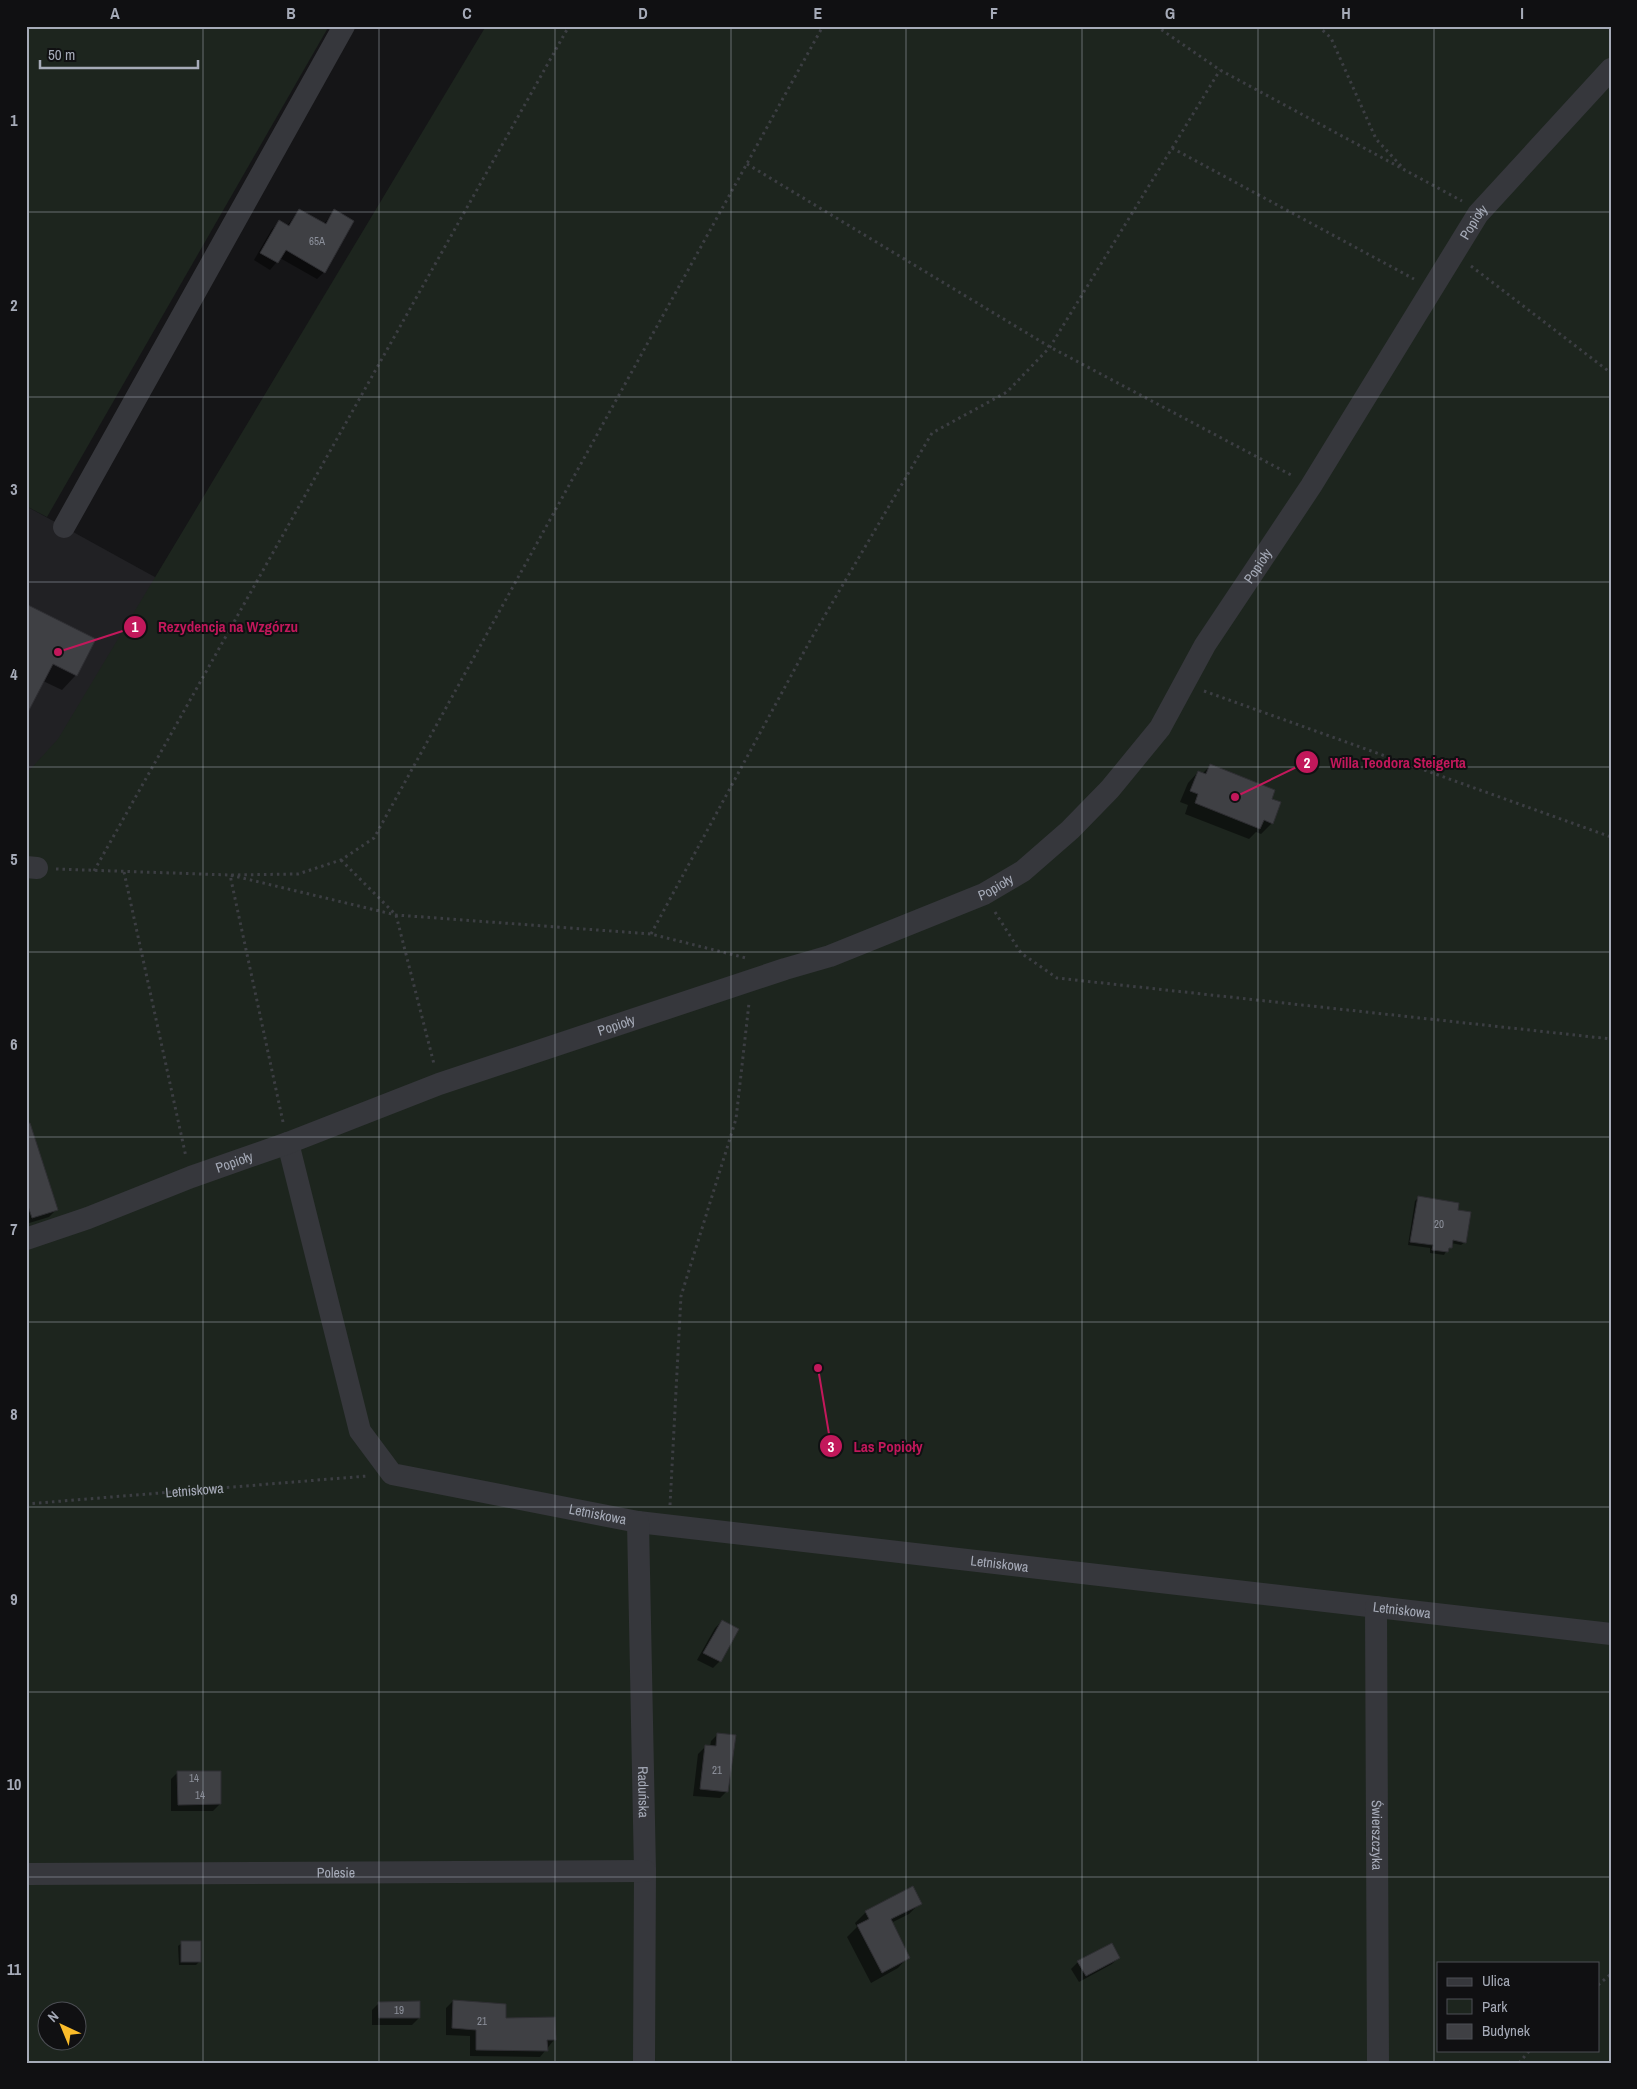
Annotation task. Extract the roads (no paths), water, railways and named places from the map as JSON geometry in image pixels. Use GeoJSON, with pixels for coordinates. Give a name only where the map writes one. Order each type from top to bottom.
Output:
{"type":"FeatureCollection","features":[{"type":"Feature","properties":{"kind":"street"},"geometry":{"type":"LineString","coordinates":[[64,528],[344,26]]}},
{"type":"Feature","properties":{"kind":"street","name":"Popioły"},"geometry":{"type":"LineString","coordinates":[[26,1239],[88,1218],[190,1177],[288,1143],[439,1084],[749,969],[830,956],[984,894],[1023,871],[1092,809],[1151,741],[1210,637],[1311,486],[1478,214],[1611,69]]}},
{"type":"Feature","properties":{"kind":"street","name":"Letniskowa"},"geometry":{"type":"LineString","coordinates":[[288,1143],[360,1430],[392,1474],[638,1522],[1611,1634]]}},
{"type":"Feature","properties":{"kind":"street","name":"Raduńska"},"geometry":{"type":"LineString","coordinates":[[638,1522],[645,1871],[644,2063]]}},
{"type":"Feature","properties":{"kind":"street","name":"Świerszczyka"},"geometry":{"type":"LineString","coordinates":[[1376,1607],[1378,2063]]}},
{"type":"Feature","properties":{"kind":"street","name":"Polesie"},"geometry":{"type":"LineString","coordinates":[[26,1874],[645,1871]]}},
{"type":"Feature","properties":{"kind":"place","name":"Rezydencja na Wzgórzu"},"geometry":{"type":"Point","coordinates":[58,652]}},
{"type":"Feature","properties":{"kind":"place","name":"Willa Teodora Steigerta"},"geometry":{"type":"Point","coordinates":[1235,797]}},
{"type":"Feature","properties":{"kind":"place","name":"Las Popioły"},"geometry":{"type":"Point","coordinates":[818,1368]}}]}
